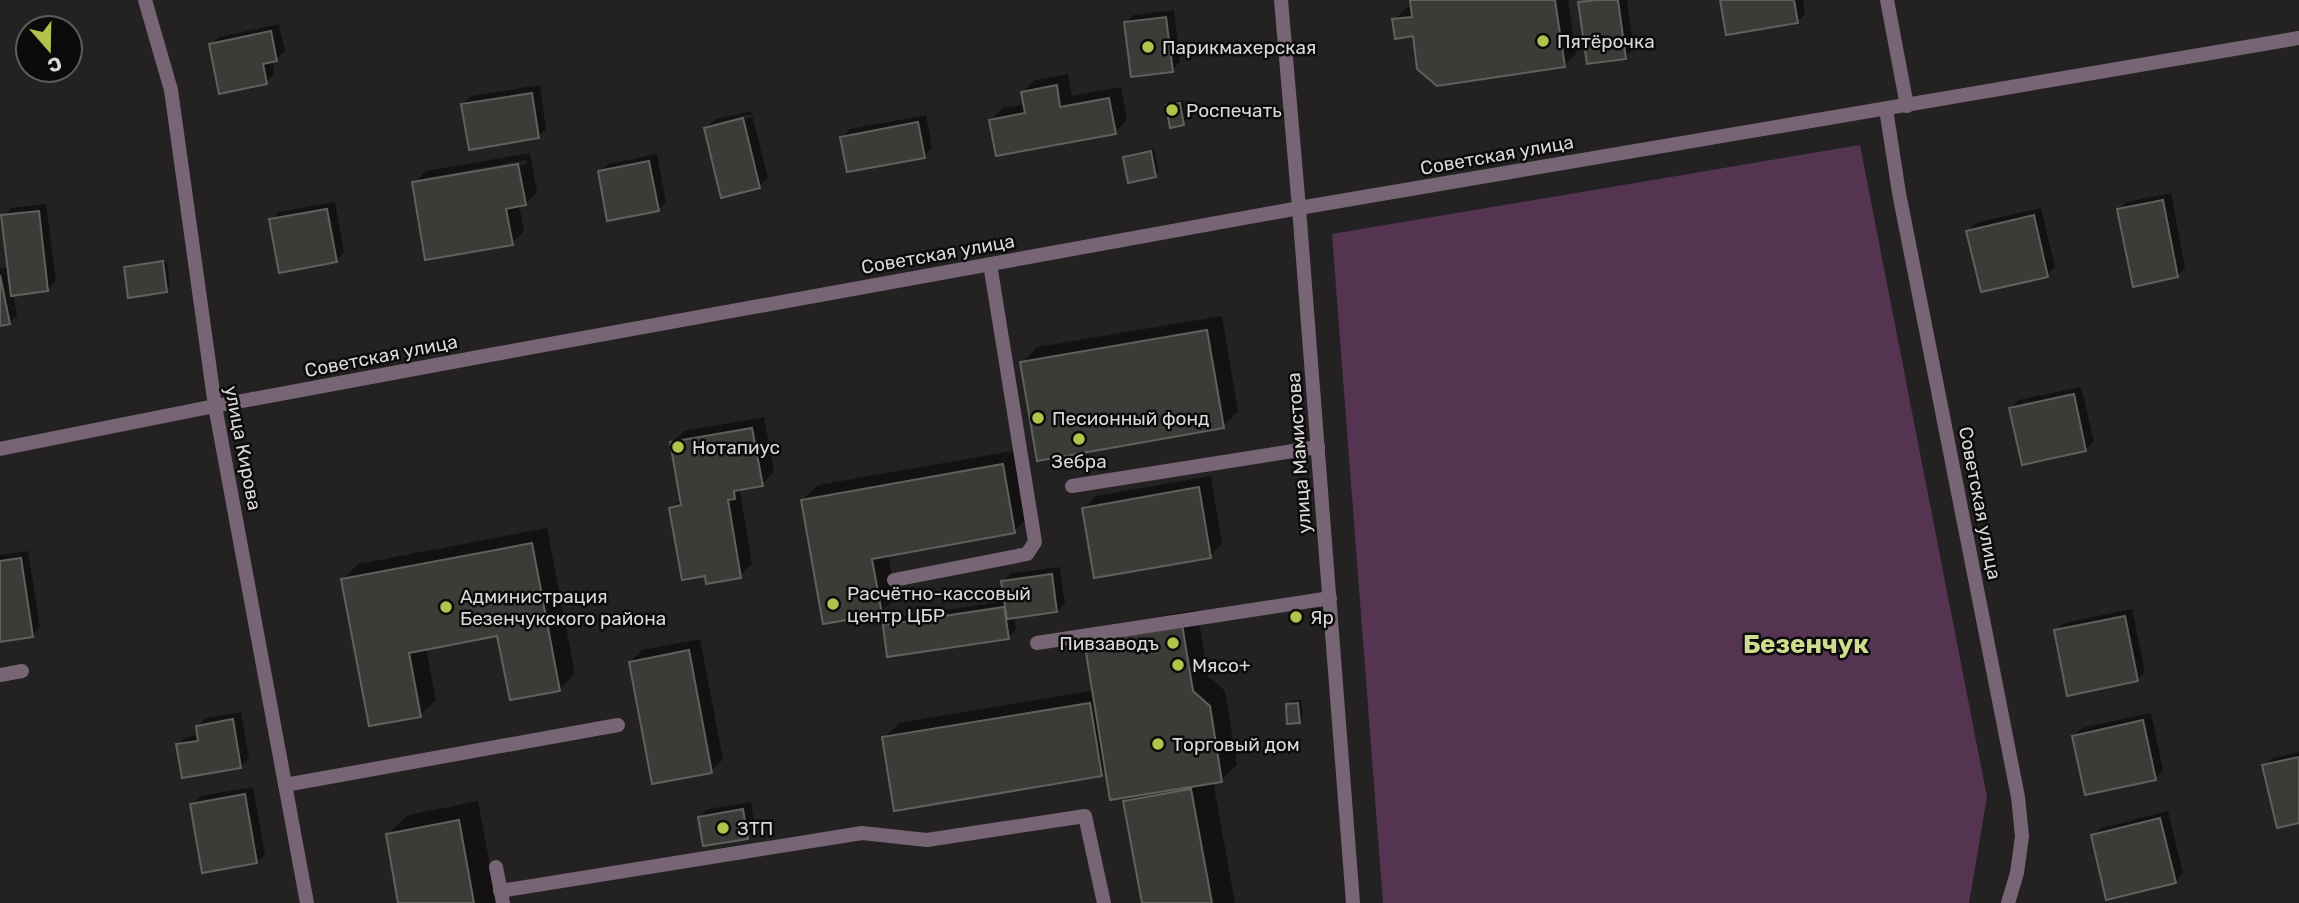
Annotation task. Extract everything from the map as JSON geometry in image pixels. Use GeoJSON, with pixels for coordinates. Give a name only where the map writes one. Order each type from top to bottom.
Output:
{"type":"FeatureCollection","features":[{"type":"Feature","properties":{"kind":"street","name":"улица Кирова"},"geometry":{"type":"LineString","coordinates":[[145,0],[171,90],[215,407],[307,903]]}},
{"type":"Feature","properties":{"kind":"street","name":"улица Мамистова"},"geometry":{"type":"LineString","coordinates":[[1281,0],[1353,903]]}},
{"type":"Feature","properties":{"kind":"street"},"geometry":{"type":"LineString","coordinates":[[1887,0],[1907,106]]}},
{"type":"Feature","properties":{"kind":"street","name":"Советская улица"},"geometry":{"type":"LineString","coordinates":[[0,449],[1299,208],[2299,38]]}},
{"type":"Feature","properties":{"kind":"street","name":"Советская улица"},"geometry":{"type":"LineString","coordinates":[[1886,109],[1902,206],[2018,797],[2022,836],[2017,873],[2008,903]]}},
{"type":"Feature","properties":{"kind":"street"},"geometry":{"type":"LineString","coordinates":[[894,580],[1027,554],[1035,542],[990,264]]}},
{"type":"Feature","properties":{"kind":"street"},"geometry":{"type":"LineString","coordinates":[[1072,486],[1318,447]]}},
{"type":"Feature","properties":{"kind":"street"},"geometry":{"type":"LineString","coordinates":[[1037,643],[1329,598]]}},
{"type":"Feature","properties":{"kind":"street"},"geometry":{"type":"LineString","coordinates":[[0,675],[23,671]]}},
{"type":"Feature","properties":{"kind":"street"},"geometry":{"type":"LineString","coordinates":[[285,785],[618,725]]}},
{"type":"Feature","properties":{"kind":"street"},"geometry":{"type":"LineString","coordinates":[[496,867],[501,897],[862,834],[927,840],[1085,816],[1104,903]]}},
{"type":"Feature","properties":{"kind":"shaded area"},"geometry":{"type":"Polygon","coordinates":[[[1860,145],[1987,797],[1969,903],[1383,903],[1332,234],[1860,145]]]}},
{"type":"Feature","properties":{"kind":"building"},"geometry":{"type":"Polygon","coordinates":[[[1410,0],[1555,0],[1565,67],[1437,86],[1417,69],[1413,36],[1395,39],[1392,19],[1412,17],[1410,0]]]}},
{"type":"Feature","properties":{"kind":"building"},"geometry":{"type":"Polygon","coordinates":[[[1618,0],[1626,59],[1587,64],[1578,2],[1618,0]]]}},
{"type":"Feature","properties":{"kind":"building"},"geometry":{"type":"Polygon","coordinates":[[[1720,0],[1794,0],[1798,23],[1726,35],[1720,0]]]}},
{"type":"Feature","properties":{"kind":"building","name":"Парикмахерская"},"geometry":{"type":"Polygon","coordinates":[[[1166,17],[1173,72],[1131,77],[1124,22],[1166,17]]]}},
{"type":"Feature","properties":{"kind":"building"},"geometry":{"type":"Polygon","coordinates":[[[271,31],[277,61],[263,64],[267,84],[219,94],[209,44],[271,31]]]}},
{"type":"Feature","properties":{"kind":"building"},"geometry":{"type":"Polygon","coordinates":[[[1057,85],[1060,107],[1109,98],[1116,134],[996,156],[989,120],[1025,113],[1021,92],[1057,85]]]}},
{"type":"Feature","properties":{"kind":"building"},"geometry":{"type":"Polygon","coordinates":[[[532,93],[539,138],[469,150],[461,104],[532,93]]]}},
{"type":"Feature","properties":{"kind":"building"},"geometry":{"type":"Polygon","coordinates":[[[1180,103],[1184,125],[1170,128],[1166,105],[1180,103]]]}},
{"type":"Feature","properties":{"kind":"building"},"geometry":{"type":"Polygon","coordinates":[[[743,118],[760,188],[721,198],[704,128],[743,118]]]}},
{"type":"Feature","properties":{"kind":"building"},"geometry":{"type":"Polygon","coordinates":[[[918,122],[925,158],[847,172],[840,137],[918,122]]]}},
{"type":"Feature","properties":{"kind":"building"},"geometry":{"type":"Polygon","coordinates":[[[1151,151],[1156,177],[1128,183],[1123,157],[1151,151]]]}},
{"type":"Feature","properties":{"kind":"building"},"geometry":{"type":"Polygon","coordinates":[[[649,161],[659,211],[607,221],[598,171],[649,161]]]}},
{"type":"Feature","properties":{"kind":"building"},"geometry":{"type":"Polygon","coordinates":[[[518,164],[526,205],[506,209],[513,245],[425,260],[412,182],[518,164]]]}},
{"type":"Feature","properties":{"kind":"building"},"geometry":{"type":"Polygon","coordinates":[[[2163,200],[2178,277],[2133,287],[2117,209],[2163,200]]]}},
{"type":"Feature","properties":{"kind":"building"},"geometry":{"type":"Polygon","coordinates":[[[327,209],[337,262],[279,273],[269,219],[327,209]]]}},
{"type":"Feature","properties":{"kind":"building"},"geometry":{"type":"Polygon","coordinates":[[[39,211],[48,291],[11,296],[1,215],[39,211]]]}},
{"type":"Feature","properties":{"kind":"building"},"geometry":{"type":"Polygon","coordinates":[[[2034,215],[2048,277],[1981,292],[1966,231],[2034,215]]]}},
{"type":"Feature","properties":{"kind":"building"},"geometry":{"type":"Polygon","coordinates":[[[163,261],[167,292],[128,298],[124,267],[163,261]]]}},
{"type":"Feature","properties":{"kind":"building"},"geometry":{"type":"Polygon","coordinates":[[[0,275],[10,324],[0,326],[0,275]]]}},
{"type":"Feature","properties":{"kind":"building"},"geometry":{"type":"Polygon","coordinates":[[[1207,330],[1224,428],[1037,461],[1020,362],[1207,330]]]}},
{"type":"Feature","properties":{"kind":"building"},"geometry":{"type":"Polygon","coordinates":[[[2074,394],[2086,451],[2022,465],[2009,408],[2074,394]]]}},
{"type":"Feature","properties":{"kind":"building"},"geometry":{"type":"Polygon","coordinates":[[[752,428],[763,486],[734,491],[735,499],[728,500],[741,578],[706,584],[705,576],[682,580],[669,508],[681,505],[670,442],[752,428]]]}},
{"type":"Feature","properties":{"kind":"building"},"geometry":{"type":"Polygon","coordinates":[[[1003,464],[1015,533],[872,559],[882,614],[823,624],[801,500],[1003,464]]]}},
{"type":"Feature","properties":{"kind":"building"},"geometry":{"type":"Polygon","coordinates":[[[1199,487],[1211,558],[1094,578],[1082,508],[1199,487]]]}},
{"type":"Feature","properties":{"kind":"building","name":"Администрация Безенчукского района"},"geometry":{"type":"Polygon","coordinates":[[[532,543],[560,691],[510,700],[497,636],[409,653],[421,717],[369,726],[341,579],[532,543]]]}},
{"type":"Feature","properties":{"kind":"building"},"geometry":{"type":"Polygon","coordinates":[[[21,558],[33,637],[0,642],[0,561],[21,558]]]}},
{"type":"Feature","properties":{"kind":"building"},"geometry":{"type":"Polygon","coordinates":[[[1052,574],[1057,612],[1007,619],[1001,581],[1052,574]]]}},
{"type":"Feature","properties":{"kind":"building"},"geometry":{"type":"Polygon","coordinates":[[[1004,607],[1009,639],[887,657],[883,625],[1004,607]]]}},
{"type":"Feature","properties":{"kind":"building"},"geometry":{"type":"Polygon","coordinates":[[[2125,616],[2138,681],[2067,696],[2054,630],[2125,616]]]}},
{"type":"Feature","properties":{"kind":"building","name":"Торговый дом"},"geometry":{"type":"Polygon","coordinates":[[[1182,624],[1193,691],[1210,706],[1222,782],[1110,800],[1084,640],[1182,624]]]}},
{"type":"Feature","properties":{"kind":"building"},"geometry":{"type":"Polygon","coordinates":[[[689,650],[712,773],[652,784],[629,662],[689,650]]]}},
{"type":"Feature","properties":{"kind":"building"},"geometry":{"type":"Polygon","coordinates":[[[1090,703],[1102,776],[894,811],[882,737],[1090,703]]]}},
{"type":"Feature","properties":{"kind":"building"},"geometry":{"type":"Polygon","coordinates":[[[1298,703],[1300,723],[1287,724],[1286,704],[1298,703]]]}},
{"type":"Feature","properties":{"kind":"building"},"geometry":{"type":"Polygon","coordinates":[[[233,719],[241,768],[182,778],[176,744],[198,741],[196,726],[233,719]]]}},
{"type":"Feature","properties":{"kind":"building"},"geometry":{"type":"Polygon","coordinates":[[[2143,720],[2156,780],[2085,795],[2072,736],[2143,720]]]}},
{"type":"Feature","properties":{"kind":"building"},"geometry":{"type":"Polygon","coordinates":[[[2299,757],[2299,823],[2277,828],[2262,765],[2299,757]]]}},
{"type":"Feature","properties":{"kind":"building"},"geometry":{"type":"Polygon","coordinates":[[[1191,789],[1212,903],[1142,903],[1123,801],[1191,789]]]}},
{"type":"Feature","properties":{"kind":"building"},"geometry":{"type":"Polygon","coordinates":[[[245,794],[257,863],[202,873],[190,804],[245,794]]]}},
{"type":"Feature","properties":{"kind":"building","name":"ЗТП"},"geometry":{"type":"Polygon","coordinates":[[[743,809],[748,839],[703,846],[698,817],[743,809]]]}},
{"type":"Feature","properties":{"kind":"building"},"geometry":{"type":"Polygon","coordinates":[[[2160,818],[2176,883],[2106,900],[2091,835],[2160,818]]]}},
{"type":"Feature","properties":{"kind":"building"},"geometry":{"type":"Polygon","coordinates":[[[459,820],[474,903],[398,903],[386,834],[459,820]]]}},
{"type":"Feature","properties":{"kind":"place","name":"Пятёрочка"},"geometry":{"type":"Point","coordinates":[1543,41]}},
{"type":"Feature","properties":{"kind":"place","name":"Парикмахерская"},"geometry":{"type":"Point","coordinates":[1148,47]}},
{"type":"Feature","properties":{"kind":"place","name":"Роспечать"},"geometry":{"type":"Point","coordinates":[1172,110]}},
{"type":"Feature","properties":{"kind":"place","name":"Песионный фонд"},"geometry":{"type":"Point","coordinates":[1038,418]}},
{"type":"Feature","properties":{"kind":"place","name":"Зебра"},"geometry":{"type":"Point","coordinates":[1079,439]}},
{"type":"Feature","properties":{"kind":"place","name":"Нотапиус"},"geometry":{"type":"Point","coordinates":[678,447]}},
{"type":"Feature","properties":{"kind":"place","name":"Расчётно-кассовый центр ЦБР"},"geometry":{"type":"Point","coordinates":[833,604]}},
{"type":"Feature","properties":{"kind":"place","name":"Администрация Безенчукского района"},"geometry":{"type":"Point","coordinates":[446,607]}},
{"type":"Feature","properties":{"kind":"place","name":"Яр"},"geometry":{"type":"Point","coordinates":[1296,617]}},
{"type":"Feature","properties":{"kind":"place","name":"Пивзаводъ"},"geometry":{"type":"Point","coordinates":[1173,643]}},
{"type":"Feature","properties":{"kind":"place","name":"Мясо+"},"geometry":{"type":"Point","coordinates":[1178,665]}},
{"type":"Feature","properties":{"kind":"place","name":"Торговый дом"},"geometry":{"type":"Point","coordinates":[1158,744]}},
{"type":"Feature","properties":{"kind":"place","name":"ЗТП"},"geometry":{"type":"Point","coordinates":[723,828]}},
{"type":"Feature","properties":{"kind":"district","name":"Безенчук"},"geometry":{"type":"Point","coordinates":[1806,644]}}]}
